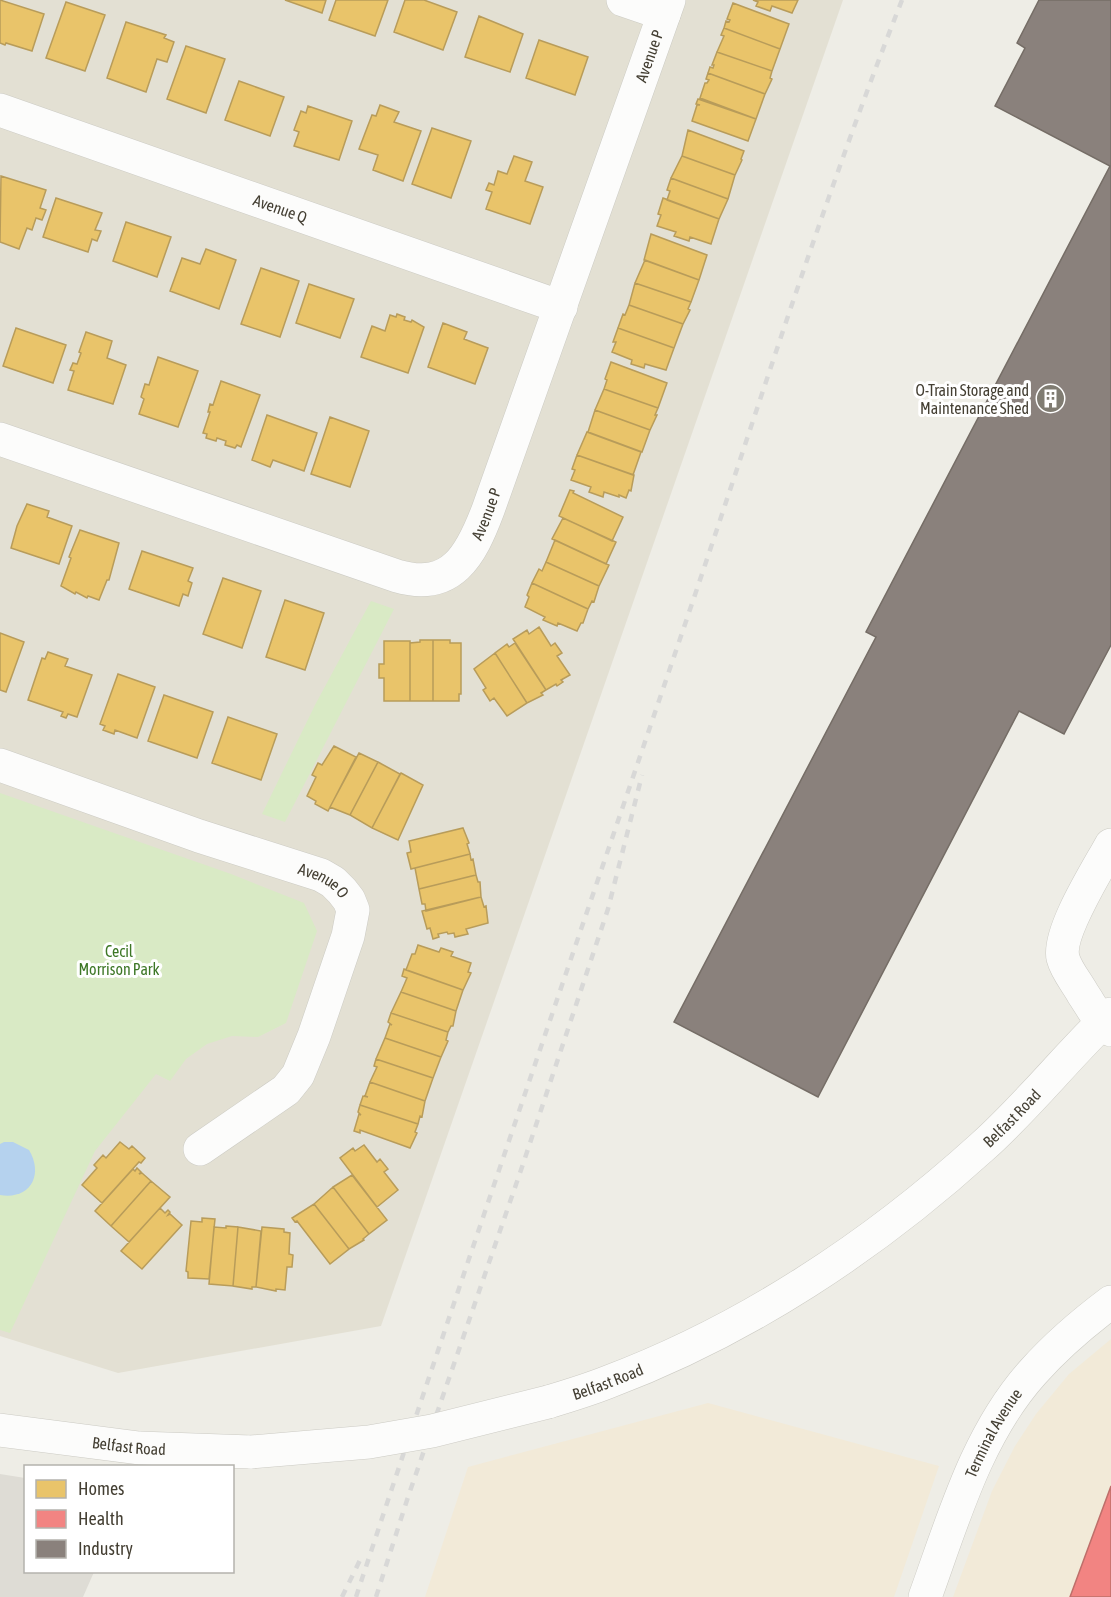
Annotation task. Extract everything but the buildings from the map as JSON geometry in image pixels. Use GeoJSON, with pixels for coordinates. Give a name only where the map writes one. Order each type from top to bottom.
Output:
{"type":"FeatureCollection","features":[{"type":"Feature","properties":{"kind":"street"},"geometry":{"type":"LineString","coordinates":[[623,0],[667,7]]}},
{"type":"Feature","properties":{"kind":"street","name":"Avenue P"},"geometry":{"type":"LineString","coordinates":[[0,439],[397,576],[411,580],[434,579],[449,572],[464,560],[480,531],[667,7]]}},
{"type":"Feature","properties":{"kind":"street","name":"Avenue Q"},"geometry":{"type":"LineString","coordinates":[[0,110],[561,307]]}},
{"type":"Feature","properties":{"kind":"street","name":"Avenue O"},"geometry":{"type":"LineString","coordinates":[[0,765],[200,836],[321,875],[333,882],[349,900],[353,910],[348,936],[314,1036],[298,1075],[286,1090],[200,1149]]}},
{"type":"Feature","properties":{"kind":"street"},"geometry":{"type":"LineString","coordinates":[[1109,1019],[1063,960],[1062,948],[1064,935],[1111,845]]}},
{"type":"Feature","properties":{"kind":"street","name":"Belfast Road"},"geometry":{"type":"LineString","coordinates":[[0,1430],[139,1448],[251,1452],[379,1440],[432,1431],[548,1402],[609,1382],[727,1328],[834,1264],[930,1193],[983,1146],[1109,1019]]}},
{"type":"Feature","properties":{"kind":"street","name":"Terminal Avenue"},"geometry":{"type":"LineString","coordinates":[[925,1597],[969,1479],[990,1435],[1010,1402],[1031,1373],[1056,1348],[1111,1302]]}},
{"type":"Feature","properties":{"kind":"shaded area"},"geometry":{"type":"Polygon","coordinates":[[[0,0],[843,0],[381,1326],[118,1373],[0,1336],[0,0]]]}},
{"type":"Feature","properties":{"kind":"shaded area"},"geometry":{"type":"Polygon","coordinates":[[[1111,1339],[1111,1597],[953,1597],[992,1491],[1015,1446],[1036,1414],[1069,1374],[1111,1339]]]}},
{"type":"Feature","properties":{"kind":"shaded area"},"geometry":{"type":"Polygon","coordinates":[[[708,1403],[939,1466],[894,1597],[425,1597],[468,1467],[708,1403]]]}},
{"type":"Feature","properties":{"kind":"shaded area"},"geometry":{"type":"Polygon","coordinates":[[[0,1474],[24,1478],[24,1573],[94,1573],[83,1597],[0,1597],[0,1474]]]}},
{"type":"Feature","properties":{"kind":"green space"},"geometry":{"type":"Polygon","coordinates":[[[371,601],[394,609],[285,822],[262,814],[315,705],[371,601]]]}},
{"type":"Feature","properties":{"kind":"green space","name":"Cecil Morrison Park"},"geometry":{"type":"Polygon","coordinates":[[[0,793],[231,874],[304,903],[317,931],[286,1023],[258,1037],[232,1036],[207,1044],[186,1059],[170,1081],[156,1074],[95,1151],[10,1333],[0,1330],[0,793]]]}},
{"type":"Feature","properties":{"kind":"water"},"geometry":{"type":"Polygon","coordinates":[[[13,1142],[29,1150],[35,1168],[34,1177],[26,1190],[10,1196],[0,1195],[0,1144],[13,1142]]]}},
{"type":"Feature","properties":{"kind":"railway"},"geometry":{"type":"LineString","coordinates":[[356,1597],[815,236],[902,0]]}},
{"type":"Feature","properties":{"kind":"railway"},"geometry":{"type":"LineString","coordinates":[[376,1597],[608,909],[642,775]]}},
{"type":"Feature","properties":{"kind":"railway"},"geometry":{"type":"LineString","coordinates":[[342,1597],[362,1556]]}},
{"type":"Feature","properties":{"kind":"place","name":"O-Train Storage and Maintenance Shed"},"geometry":{"type":"Point","coordinates":[1050,399]}}]}
